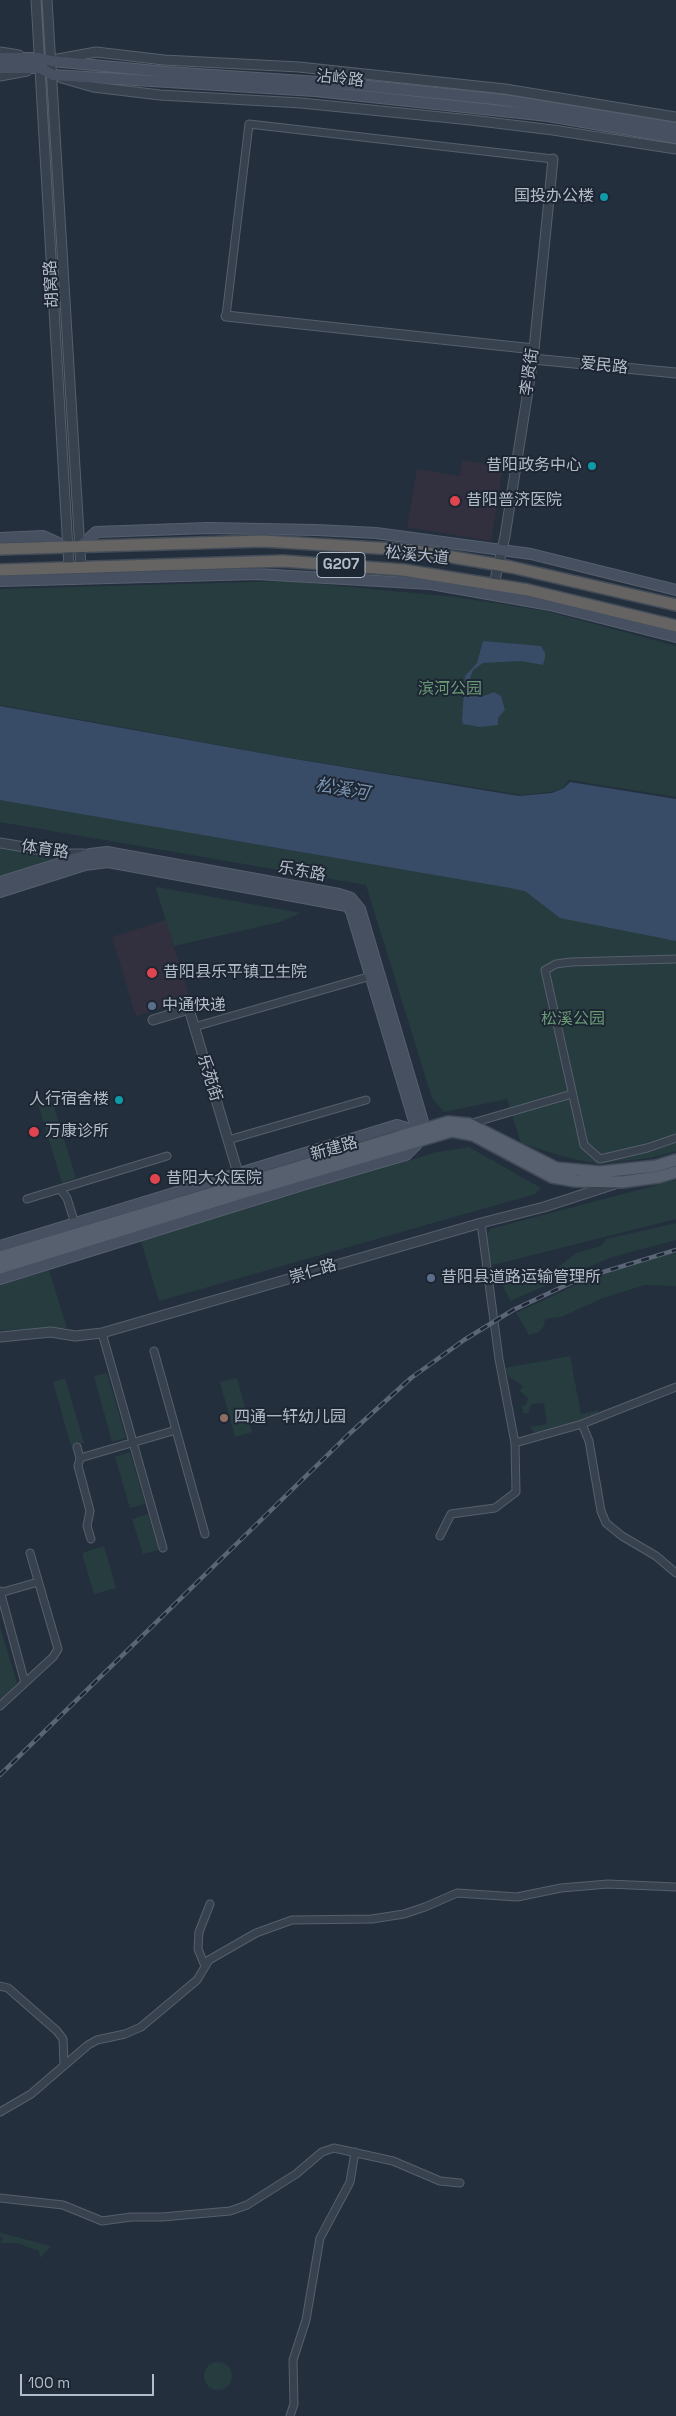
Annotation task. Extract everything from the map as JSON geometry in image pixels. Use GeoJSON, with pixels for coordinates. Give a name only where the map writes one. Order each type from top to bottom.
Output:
{"type":"FeatureCollection","features":[{"type":"Feature","properties":{"kind":"highway","name":"松溪大道"},"geometry":{"type":"LineString","coordinates":[[0,549],[263,540],[412,550],[498,565],[676,605]]}},
{"type":"Feature","properties":{"kind":"highway","name":"松溪大道"},"geometry":{"type":"LineString","coordinates":[[0,570],[283,560],[403,570],[494,584],[528,590],[676,626]]}},
{"type":"Feature","properties":{"kind":"main road","name":"沾岭路"},"geometry":{"type":"LineString","coordinates":[[0,58],[39,63],[53,75],[315,91],[548,116],[676,138]]}},
{"type":"Feature","properties":{"kind":"main road","name":"沾岭路"},"geometry":{"type":"LineString","coordinates":[[0,68],[51,61],[167,72],[350,84],[495,99],[676,128]]}},
{"type":"Feature","properties":{"kind":"main road"},"geometry":{"type":"LineString","coordinates":[[80,547],[96,532],[208,528],[376,533],[530,554],[676,590]]}},
{"type":"Feature","properties":{"kind":"main road"},"geometry":{"type":"LineString","coordinates":[[0,538],[43,536],[68,547]]}},
{"type":"Feature","properties":{"kind":"main road"},"geometry":{"type":"LineString","coordinates":[[0,581],[256,574],[430,584],[550,605],[676,637]]}},
{"type":"Feature","properties":{"kind":"main road","name":"乐东路"},"geometry":{"type":"LineString","coordinates":[[0,882],[90,854],[106,852],[339,894],[351,898],[360,909],[423,1134]]}},
{"type":"Feature","properties":{"kind":"main road","name":"乐东路"},"geometry":{"type":"LineString","coordinates":[[0,892],[85,865],[108,862],[335,902],[347,906],[351,911],[423,1134]]}},
{"type":"Feature","properties":{"kind":"main road","name":"新建路"},"geometry":{"type":"LineString","coordinates":[[0,1268],[245,1192],[423,1134],[448,1122],[469,1124],[556,1168],[600,1172],[656,1166],[676,1160]]}},
{"type":"Feature","properties":{"kind":"main road","name":"新建路"},"geometry":{"type":"LineString","coordinates":[[0,1258],[77,1229],[239,1179],[423,1134],[460,1131],[473,1135],[552,1177],[575,1181],[622,1182],[659,1177],[676,1172]]}},
{"type":"Feature","properties":{"kind":"main road"},"geometry":{"type":"LineString","coordinates":[[0,1279],[406,1155],[423,1134]]}},
{"type":"Feature","properties":{"kind":"main road"},"geometry":{"type":"LineString","coordinates":[[0,1246],[77,1229]]}},
{"type":"Feature","properties":{"kind":"street","name":"胡窝路"},"geometry":{"type":"LineString","coordinates":[[36,0],[69,567]]}},
{"type":"Feature","properties":{"kind":"street","name":"胡窝路"},"geometry":{"type":"LineString","coordinates":[[48,0],[81,567]]}},
{"type":"Feature","properties":{"kind":"street"},"geometry":{"type":"LineString","coordinates":[[0,52],[39,63]]}},
{"type":"Feature","properties":{"kind":"street"},"geometry":{"type":"LineString","coordinates":[[51,61],[96,52],[164,60],[299,67],[505,89],[676,117]]}},
{"type":"Feature","properties":{"kind":"street"},"geometry":{"type":"LineString","coordinates":[[0,76],[39,63]]}},
{"type":"Feature","properties":{"kind":"street"},"geometry":{"type":"LineString","coordinates":[[53,75],[94,87],[160,95],[301,103],[461,119],[553,130],[676,149]]}},
{"type":"Feature","properties":{"kind":"street"},"geometry":{"type":"LineString","coordinates":[[226,316],[249,124],[554,159]]}},
{"type":"Feature","properties":{"kind":"street","name":"李贤街"},"geometry":{"type":"LineString","coordinates":[[494,584],[502,550],[533,354],[554,159]]}},
{"type":"Feature","properties":{"kind":"street","name":"爱民路"},"geometry":{"type":"LineString","coordinates":[[226,316],[676,373]]}},
{"type":"Feature","properties":{"kind":"street","name":"体育路"},"geometry":{"type":"LineString","coordinates":[[0,842],[67,854],[90,854]]}},
{"type":"Feature","properties":{"kind":"street"},"geometry":{"type":"LineString","coordinates":[[676,959],[571,962],[556,964],[545,970],[584,1145],[600,1159],[646,1148],[676,1138]]}},
{"type":"Feature","properties":{"kind":"street"},"geometry":{"type":"LineString","coordinates":[[194,1027],[371,976]]}},
{"type":"Feature","properties":{"kind":"street","name":"乐苑街"},"geometry":{"type":"LineString","coordinates":[[153,1020],[189,1009],[239,1179]]}},
{"type":"Feature","properties":{"kind":"street"},"geometry":{"type":"LineString","coordinates":[[469,1124],[572,1094]]}},
{"type":"Feature","properties":{"kind":"street"},"geometry":{"type":"LineString","coordinates":[[228,1140],[366,1100]]}},
{"type":"Feature","properties":{"kind":"street"},"geometry":{"type":"LineString","coordinates":[[27,1199],[167,1156]]}},
{"type":"Feature","properties":{"kind":"street","name":"崇仁路"},"geometry":{"type":"LineString","coordinates":[[0,1337],[51,1332],[75,1336],[102,1334],[481,1223],[544,1208],[622,1182]]}},
{"type":"Feature","properties":{"kind":"street"},"geometry":{"type":"LineString","coordinates":[[60,1189],[68,1198],[77,1229]]}},
{"type":"Feature","properties":{"kind":"street"},"geometry":{"type":"LineString","coordinates":[[440,1536],[451,1514],[495,1508],[516,1492],[515,1442],[500,1359],[481,1223]]}},
{"type":"Feature","properties":{"kind":"street"},"geometry":{"type":"LineString","coordinates":[[102,1334],[163,1548]]}},
{"type":"Feature","properties":{"kind":"street"},"geometry":{"type":"LineString","coordinates":[[154,1351],[205,1534]]}},
{"type":"Feature","properties":{"kind":"street"},"geometry":{"type":"LineString","coordinates":[[515,1442],[582,1424],[676,1387]]}},
{"type":"Feature","properties":{"kind":"street"},"geometry":{"type":"LineString","coordinates":[[582,1424],[589,1441],[601,1511],[606,1523],[622,1536],[656,1556],[676,1574]]}},
{"type":"Feature","properties":{"kind":"street"},"geometry":{"type":"LineString","coordinates":[[80,1458],[176,1430]]}},
{"type":"Feature","properties":{"kind":"street"},"geometry":{"type":"LineString","coordinates":[[77,1447],[80,1458],[78,1466],[90,1511],[88,1526],[91,1539]]}},
{"type":"Feature","properties":{"kind":"street"},"geometry":{"type":"LineString","coordinates":[[0,1706],[53,1657],[58,1649],[30,1553]]}},
{"type":"Feature","properties":{"kind":"street"},"geometry":{"type":"LineString","coordinates":[[25,1683],[0,1592],[38,1582]]}},
{"type":"Feature","properties":{"kind":"street"},"geometry":{"type":"LineString","coordinates":[[0,2112],[31,2094],[64,2065],[97,2040],[125,2034],[141,2027],[197,1980],[209,1960],[256,1933],[292,1920],[372,1919],[404,1914],[457,1893],[517,1897],[561,1888],[608,1884],[676,1887]]}},
{"type":"Feature","properties":{"kind":"street"},"geometry":{"type":"LineString","coordinates":[[205,1966],[198,1949],[199,1932],[210,1904]]}},
{"type":"Feature","properties":{"kind":"street"},"geometry":{"type":"LineString","coordinates":[[0,1986],[8,1988],[57,2031],[63,2039],[64,2065]]}},
{"type":"Feature","properties":{"kind":"street"},"geometry":{"type":"LineString","coordinates":[[0,2198],[63,2205],[102,2220],[131,2216],[162,2217],[230,2210],[248,2205],[296,2174],[322,2152],[334,2148],[393,2161],[440,2181],[460,2183]]}},
{"type":"Feature","properties":{"kind":"street"},"geometry":{"type":"LineString","coordinates":[[290,2416],[294,2404],[293,2360],[306,2320],[320,2238],[350,2182],[355,2152]]}},
{"type":"Feature","properties":{"kind":"shaded area","name":"昔阳普济医院"},"geometry":{"type":"Polygon","coordinates":[[[462,460],[503,467],[491,541],[407,527],[417,469],[460,476],[462,460]]]}},
{"type":"Feature","properties":{"kind":"shaded area","name":"昔阳县乐平镇卫生院"},"geometry":{"type":"Polygon","coordinates":[[[166,920],[190,999],[136,1016],[112,937],[166,920]]]}},
{"type":"Feature","properties":{"kind":"green space","name":"滨河公园"},"geometry":{"type":"Polygon","coordinates":[[[288,581],[456,597],[546,611],[676,646],[676,797],[569,780],[563,788],[551,792],[522,795],[284,757],[0,705],[0,589],[288,581]]]}},
{"type":"Feature","properties":{"kind":"green space","name":"松溪公园"},"geometry":{"type":"Polygon","coordinates":[[[0,794],[511,875],[676,930],[676,1151],[650,1158],[598,1164],[561,1156],[521,1143],[507,1099],[444,1112],[432,1098],[366,885],[0,822],[0,794]]]}},
{"type":"Feature","properties":{"kind":"green space"},"geometry":{"type":"Polygon","coordinates":[[[0,845],[64,856],[0,876],[0,845]]]}},
{"type":"Feature","properties":{"kind":"green space"},"geometry":{"type":"Polygon","coordinates":[[[157,887],[301,913],[280,922],[174,946],[156,889],[157,887]]]}},
{"type":"Feature","properties":{"kind":"green space"},"geometry":{"type":"Polygon","coordinates":[[[51,1097],[76,1178],[62,1183],[37,1101],[51,1097]]]}},
{"type":"Feature","properties":{"kind":"green space"},"geometry":{"type":"Polygon","coordinates":[[[469,1147],[541,1188],[535,1194],[159,1301],[141,1241],[438,1152],[469,1147]]]}},
{"type":"Feature","properties":{"kind":"green space"},"geometry":{"type":"Polygon","coordinates":[[[676,1180],[676,1219],[493,1265],[490,1261],[487,1236],[490,1229],[676,1180]]]}},
{"type":"Feature","properties":{"kind":"green space"},"geometry":{"type":"Polygon","coordinates":[[[676,1223],[676,1240],[612,1257],[510,1301],[502,1284],[522,1283],[557,1268],[576,1253],[601,1246],[606,1239],[676,1223]]]}},
{"type":"Feature","properties":{"kind":"green space"},"geometry":{"type":"Polygon","coordinates":[[[676,1253],[676,1286],[645,1285],[603,1298],[561,1317],[545,1319],[544,1326],[539,1332],[529,1335],[516,1313],[582,1282],[657,1257],[676,1253]]]}},
{"type":"Feature","properties":{"kind":"green space"},"geometry":{"type":"Polygon","coordinates":[[[49,1270],[67,1328],[0,1330],[0,1285],[49,1270]]]}},
{"type":"Feature","properties":{"kind":"green space"},"geometry":{"type":"Polygon","coordinates":[[[570,1356],[581,1414],[599,1410],[596,1415],[582,1421],[536,1434],[530,1427],[547,1424],[544,1403],[532,1404],[528,1413],[523,1413],[522,1406],[526,1405],[528,1398],[520,1391],[523,1386],[508,1376],[505,1368],[570,1356]]]}},
{"type":"Feature","properties":{"kind":"green space"},"geometry":{"type":"Polygon","coordinates":[[[107,1373],[126,1438],[112,1442],[94,1376],[107,1373]]]}},
{"type":"Feature","properties":{"kind":"green space"},"geometry":{"type":"Polygon","coordinates":[[[65,1378],[84,1443],[71,1446],[53,1382],[65,1378]]]}},
{"type":"Feature","properties":{"kind":"green space"},"geometry":{"type":"Polygon","coordinates":[[[237,1378],[252,1432],[235,1437],[220,1382],[237,1378]]]}},
{"type":"Feature","properties":{"kind":"green space"},"geometry":{"type":"Polygon","coordinates":[[[130,1452],[145,1504],[130,1508],[115,1457],[130,1452]]]}},
{"type":"Feature","properties":{"kind":"green space"},"geometry":{"type":"Polygon","coordinates":[[[148,1514],[159,1550],[143,1554],[132,1519],[148,1514]]]}},
{"type":"Feature","properties":{"kind":"green space"},"geometry":{"type":"Polygon","coordinates":[[[104,1546],[116,1588],[94,1594],[82,1553],[104,1546]]]}},
{"type":"Feature","properties":{"kind":"green space"},"geometry":{"type":"Polygon","coordinates":[[[0,1627],[17,1683],[0,1700],[0,1627]]]}},
{"type":"Feature","properties":{"kind":"green space"},"geometry":{"type":"Polygon","coordinates":[[[0,2231],[1,2233],[51,2246],[40,2258],[39,2251],[17,2243],[0,2243],[3,2238],[0,2237],[0,2231]]]}},
{"type":"Feature","properties":{"kind":"green space"},"geometry":{"type":"Polygon","coordinates":[[[218,2362],[228,2366],[232,2376],[228,2386],[218,2390],[208,2386],[204,2376],[208,2366],[218,2362]]]}},
{"type":"Feature","properties":{"kind":"water"},"geometry":{"type":"Polygon","coordinates":[[[483,641],[541,646],[545,653],[545,658],[543,665],[521,661],[483,663],[473,670],[470,678],[472,687],[481,697],[494,692],[501,696],[505,710],[498,718],[498,725],[480,727],[463,724],[462,720],[465,676],[477,663],[483,641]]]}},
{"type":"Feature","properties":{"kind":"water","name":"松溪河"},"geometry":{"type":"Polygon","coordinates":[[[0,706],[283,757],[519,796],[552,793],[564,788],[570,782],[676,799],[676,941],[560,918],[525,891],[0,800],[0,706]]]}},
{"type":"Feature","properties":{"kind":"railway"},"geometry":{"type":"LineString","coordinates":[[0,1775],[348,1435],[411,1378],[464,1340],[513,1310],[577,1280],[676,1250]]}},
{"type":"Feature","properties":{"kind":"place","name":"国投办公楼"},"geometry":{"type":"Point","coordinates":[604,197]}},
{"type":"Feature","properties":{"kind":"place","name":"昔阳政务中心"},"geometry":{"type":"Point","coordinates":[592,466]}},
{"type":"Feature","properties":{"kind":"place","name":"昔阳普济医院"},"geometry":{"type":"Point","coordinates":[455,501]}},
{"type":"Feature","properties":{"kind":"place","name":"昔阳县乐平镇卫生院"},"geometry":{"type":"Point","coordinates":[152,973]}},
{"type":"Feature","properties":{"kind":"place","name":"中通快递"},"geometry":{"type":"Point","coordinates":[152,1006]}},
{"type":"Feature","properties":{"kind":"place","name":"人行宿舍楼"},"geometry":{"type":"Point","coordinates":[119,1100]}},
{"type":"Feature","properties":{"kind":"place","name":"万康诊所"},"geometry":{"type":"Point","coordinates":[34,1132]}},
{"type":"Feature","properties":{"kind":"place","name":"昔阳大众医院"},"geometry":{"type":"Point","coordinates":[155,1179]}},
{"type":"Feature","properties":{"kind":"place","name":"昔阳县道路运输管理所"},"geometry":{"type":"Point","coordinates":[431,1278]}},
{"type":"Feature","properties":{"kind":"place","name":"四通一轩幼儿园"},"geometry":{"type":"Point","coordinates":[224,1418]}}]}
